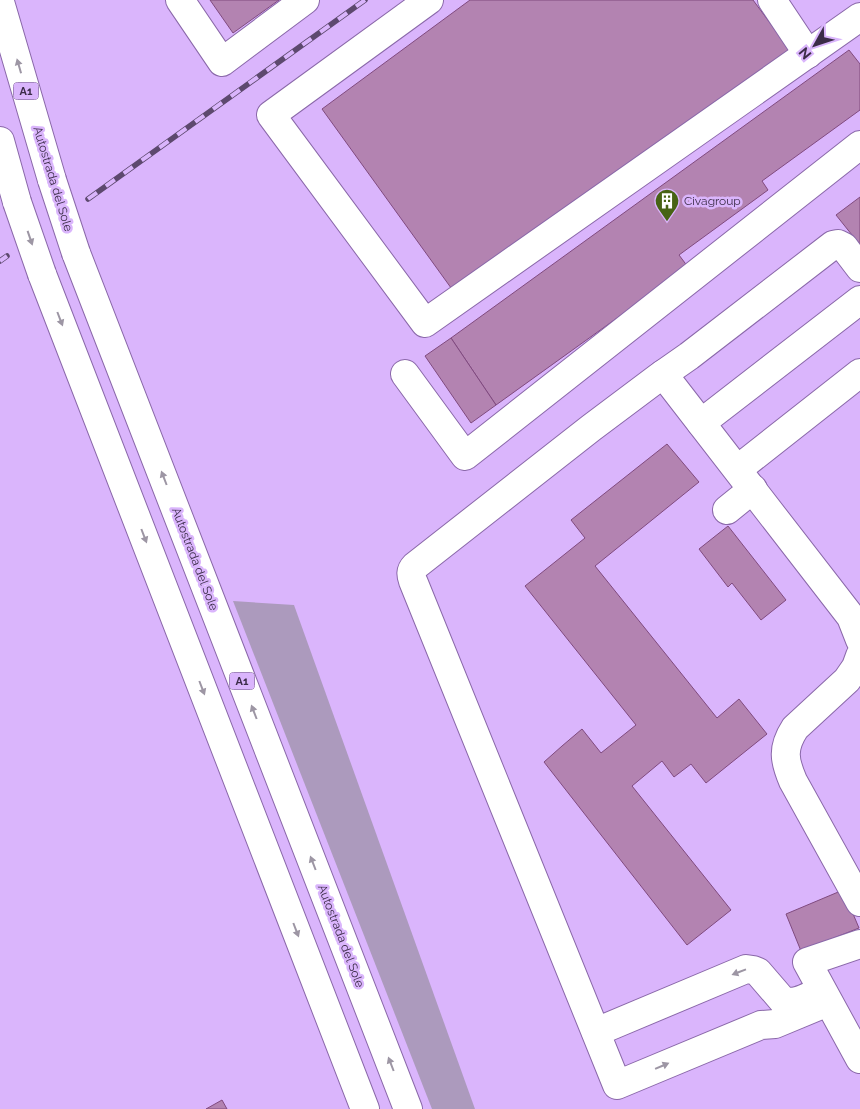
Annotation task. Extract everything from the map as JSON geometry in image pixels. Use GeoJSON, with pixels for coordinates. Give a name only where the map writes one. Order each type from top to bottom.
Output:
{"type":"FeatureCollection","features":[{"type":"Feature","properties":{"kind":"main road"},"geometry":{"type":"LineString","coordinates":[[180,0],[222,62],[305,0]]}},
{"type":"Feature","properties":{"kind":"main road"},"geometry":{"type":"LineString","coordinates":[[429,0],[271,115],[425,323],[860,17]]}},
{"type":"Feature","properties":{"kind":"main road"},"geometry":{"type":"LineString","coordinates":[[772,0],[808,54]]}},
{"type":"Feature","properties":{"kind":"main road","name":"Autostrada del Sole"},"geometry":{"type":"LineString","coordinates":[[0,2],[52,180],[76,253],[408,1109]]}},
{"type":"Feature","properties":{"kind":"main road"},"geometry":{"type":"LineString","coordinates":[[0,141],[17,202],[42,274],[365,1109]]}},
{"type":"Feature","properties":{"kind":"main road"},"geometry":{"type":"LineString","coordinates":[[405,374],[465,456],[860,145]]}},
{"type":"Feature","properties":{"kind":"main road"},"geometry":{"type":"LineString","coordinates":[[777,996],[775,1013],[762,1025],[617,1085],[411,574],[415,566],[591,428],[689,356],[833,245],[838,244],[844,247],[860,268]]}},
{"type":"Feature","properties":{"kind":"main road"},"geometry":{"type":"LineString","coordinates":[[701,423],[860,300]]}},
{"type":"Feature","properties":{"kind":"main road"},"geometry":{"type":"LineString","coordinates":[[727,510],[745,479],[860,373]]}},
{"type":"Feature","properties":{"kind":"main road"},"geometry":{"type":"LineString","coordinates":[[663,374],[851,617],[860,640]]}},
{"type":"Feature","properties":{"kind":"main road"},"geometry":{"type":"LineString","coordinates":[[860,656],[856,667],[846,680],[790,736],[785,758],[793,781],[860,902]]}},
{"type":"Feature","properties":{"kind":"main road"},"geometry":{"type":"LineString","coordinates":[[860,944],[807,962],[860,1059]]}},
{"type":"Feature","properties":{"kind":"main road"},"geometry":{"type":"LineString","coordinates":[[596,1032],[746,969],[758,972],[783,1001],[796,1002],[825,996]]}},
{"type":"Feature","properties":{"kind":"main road"},"geometry":{"type":"LineString","coordinates":[[762,1025],[775,1024],[825,996]]}},
{"type":"Feature","properties":{"kind":"shaded area"},"geometry":{"type":"Polygon","coordinates":[[[233,601],[294,605],[475,1109],[432,1109],[233,601]]]}},
{"type":"Feature","properties":{"kind":"building"},"geometry":{"type":"Polygon","coordinates":[[[210,0],[279,0],[233,33],[210,0]]]}},
{"type":"Feature","properties":{"kind":"building"},"geometry":{"type":"Polygon","coordinates":[[[470,0],[753,0],[790,50],[454,292],[322,109],[470,0]]]}},
{"type":"Feature","properties":{"kind":"building","name":"Civagroup"},"geometry":{"type":"Polygon","coordinates":[[[849,50],[860,64],[860,110],[762,181],[768,190],[679,255],[688,267],[496,405],[451,338],[849,50]]]}},
{"type":"Feature","properties":{"kind":"building"},"geometry":{"type":"Polygon","coordinates":[[[860,197],[860,245],[836,215],[860,197]]]}},
{"type":"Feature","properties":{"kind":"building"},"geometry":{"type":"Polygon","coordinates":[[[451,338],[496,405],[471,423],[425,356],[451,338]]]}},
{"type":"Feature","properties":{"kind":"building"},"geometry":{"type":"Polygon","coordinates":[[[667,444],[699,482],[595,566],[717,718],[739,699],[767,734],[706,783],[691,764],[674,777],[662,761],[632,786],[731,910],[687,945],[544,762],[582,729],[601,753],[636,725],[525,586],[585,538],[571,520],[667,444]]]}},
{"type":"Feature","properties":{"kind":"building"},"geometry":{"type":"Polygon","coordinates":[[[728,526],[786,600],[761,620],[732,583],[728,587],[699,549],[728,526]]]}},
{"type":"Feature","properties":{"kind":"building"},"geometry":{"type":"Polygon","coordinates":[[[843,890],[859,928],[801,951],[786,914],[843,890]]]}},
{"type":"Feature","properties":{"kind":"building"},"geometry":{"type":"Polygon","coordinates":[[[222,1100],[227,1109],[206,1109],[222,1100]]]}},
{"type":"Feature","properties":{"kind":"railway"},"geometry":{"type":"LineString","coordinates":[[88,199],[365,0]]}},
{"type":"Feature","properties":{"kind":"railway"},"geometry":{"type":"LineString","coordinates":[[0,261],[7,256]]}},
{"type":"Feature","properties":{"kind":"place","name":"Civagroup"},"geometry":{"type":"Point","coordinates":[667,222]}}]}
